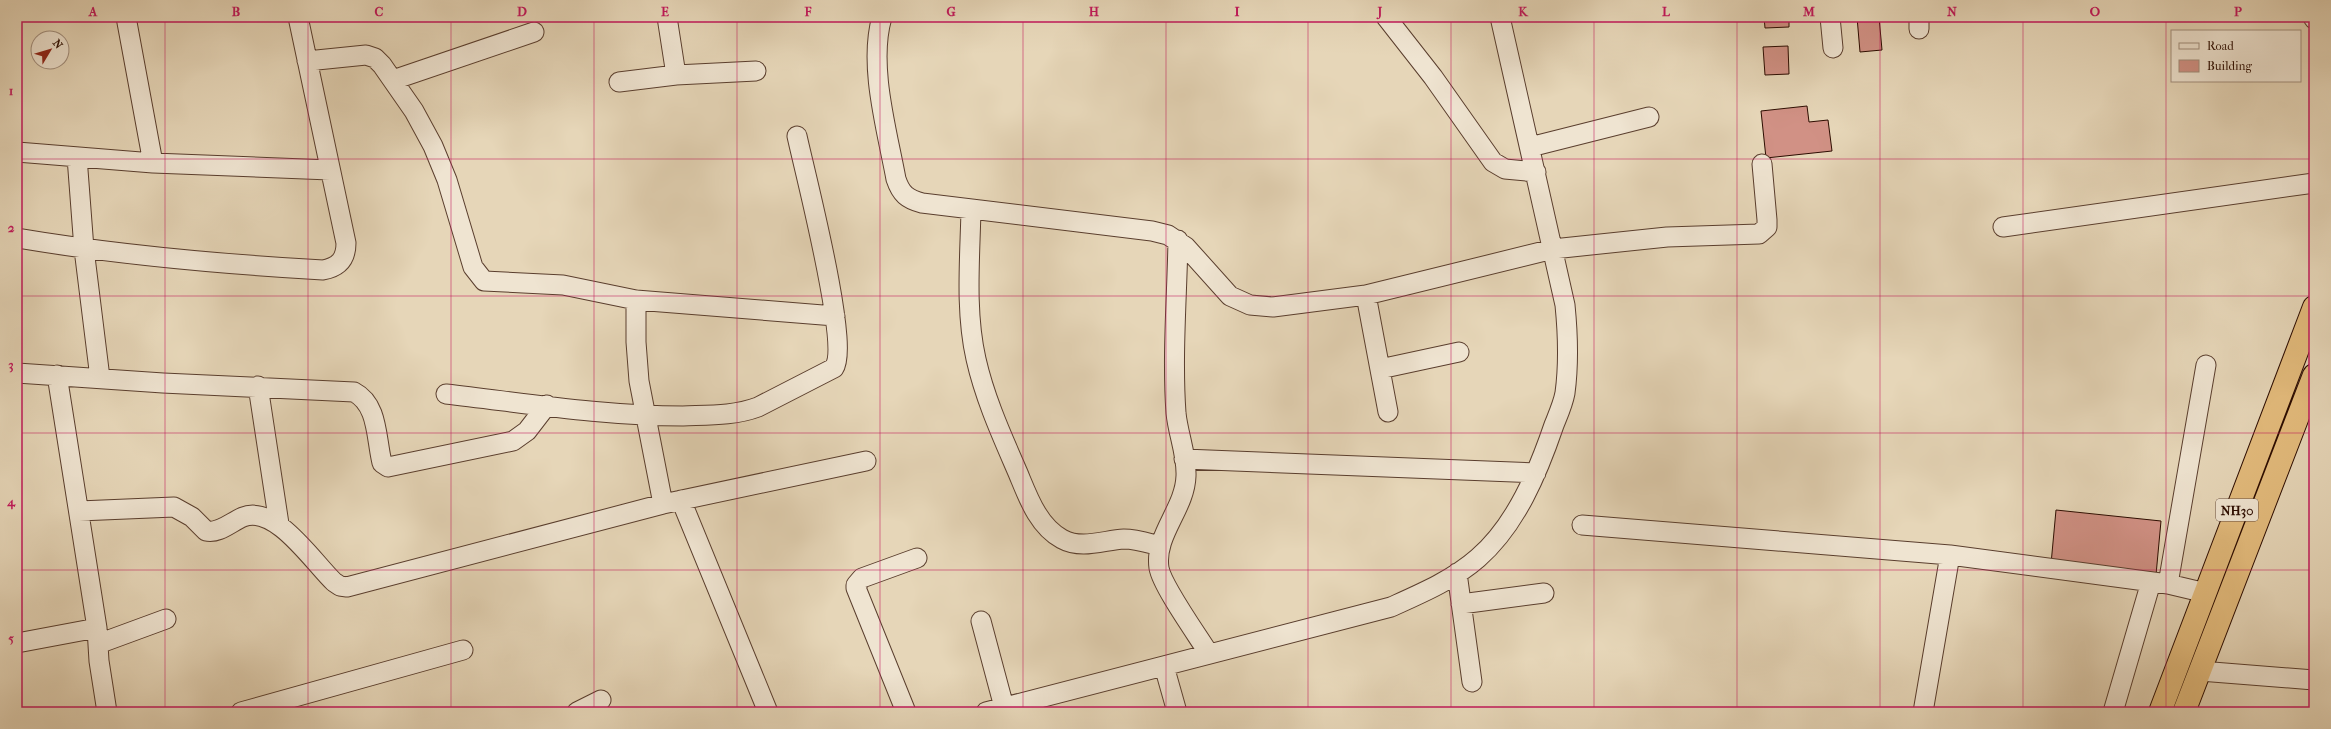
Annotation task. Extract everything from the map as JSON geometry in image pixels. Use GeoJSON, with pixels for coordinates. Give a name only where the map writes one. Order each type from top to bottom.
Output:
{"type":"FeatureCollection","features":[{"type":"Feature","properties":{"kind":"highway","name":"NH30"},"geometry":{"type":"LineString","coordinates":[[2160,712],[2314,307]]}},
{"type":"Feature","properties":{"kind":"highway","name":"NH30"},"geometry":{"type":"LineString","coordinates":[[2184,712],[2314,375]]}},
{"type":"Feature","properties":{"kind":"street"},"geometry":{"type":"LineString","coordinates":[[126,17],[153,163]]}},
{"type":"Feature","properties":{"kind":"street"},"geometry":{"type":"LineString","coordinates":[[17,238],[84,249],[198,261],[323,270],[331,268],[342,260],[346,248],[298,17]]}},
{"type":"Feature","properties":{"kind":"street"},"geometry":{"type":"LineString","coordinates":[[667,17],[676,75]]}},
{"type":"Feature","properties":{"kind":"street"},"geometry":{"type":"LineString","coordinates":[[882,17],[877,34],[876,60],[896,180],[899,189],[913,200],[971,209],[1152,231],[1178,240],[1199,260],[1230,296],[1250,305],[1273,307],[1366,295],[1553,249],[1667,237],[1759,234],[1767,227],[1762,164]]}},
{"type":"Feature","properties":{"kind":"street"},"geometry":{"type":"LineString","coordinates":[[1386,17],[1433,77],[1493,162],[1505,169],[1536,172]]}},
{"type":"Feature","properties":{"kind":"street"},"geometry":{"type":"LineString","coordinates":[[981,621],[995,710],[1391,608],[1436,586],[1457,573],[1478,559],[1495,541],[1516,510],[1536,473],[1564,395],[1569,347],[1565,305],[1500,17]]}},
{"type":"Feature","properties":{"kind":"street"},"geometry":{"type":"LineString","coordinates":[[1830,17],[1833,48]]}},
{"type":"Feature","properties":{"kind":"street"},"geometry":{"type":"LineString","coordinates":[[392,80],[534,32]]}},
{"type":"Feature","properties":{"kind":"street"},"geometry":{"type":"LineString","coordinates":[[307,61],[366,54],[374,58],[382,65],[414,111],[433,146],[447,180],[473,267],[479,277],[490,282],[563,285],[636,300],[835,316]]}},
{"type":"Feature","properties":{"kind":"street"},"geometry":{"type":"LineString","coordinates":[[619,82],[676,75],[756,71]]}},
{"type":"Feature","properties":{"kind":"street"},"geometry":{"type":"LineString","coordinates":[[1530,147],[1649,117]]}},
{"type":"Feature","properties":{"kind":"street"},"geometry":{"type":"LineString","coordinates":[[446,394],[645,416],[721,415],[746,411],[829,372],[837,364],[838,357],[835,316],[797,136]]}},
{"type":"Feature","properties":{"kind":"street"},"geometry":{"type":"LineString","coordinates":[[17,152],[153,163],[330,170]]}},
{"type":"Feature","properties":{"kind":"street"},"geometry":{"type":"LineString","coordinates":[[77,157],[84,249],[100,378]]}},
{"type":"Feature","properties":{"kind":"street"},"geometry":{"type":"LineString","coordinates":[[2003,227],[2314,183]]}},
{"type":"Feature","properties":{"kind":"street"},"geometry":{"type":"LineString","coordinates":[[971,209],[970,310],[976,359],[1000,432],[1031,502],[1051,532],[1063,540],[1077,544],[1134,540],[1160,546]]}},
{"type":"Feature","properties":{"kind":"street"},"geometry":{"type":"LineString","coordinates":[[1178,240],[1175,385],[1176,415],[1184,459],[1185,488],[1160,546],[1158,562],[1164,581],[1209,654]]}},
{"type":"Feature","properties":{"kind":"street"},"geometry":{"type":"LineString","coordinates":[[1366,295],[1388,412]]}},
{"type":"Feature","properties":{"kind":"street"},"geometry":{"type":"LineString","coordinates":[[636,300],[636,342],[639,381],[645,416],[672,502],[768,712]]}},
{"type":"Feature","properties":{"kind":"street"},"geometry":{"type":"LineString","coordinates":[[1380,369],[1459,352]]}},
{"type":"Feature","properties":{"kind":"street"},"geometry":{"type":"LineString","coordinates":[[2113,712],[2159,583],[2206,365]]}},
{"type":"Feature","properties":{"kind":"street"},"geometry":{"type":"LineString","coordinates":[[17,373],[342,390],[354,392],[363,397],[372,410],[380,458],[382,463],[388,468],[513,442],[527,431],[546,405]]}},
{"type":"Feature","properties":{"kind":"street"},"geometry":{"type":"LineString","coordinates":[[57,375],[79,511],[107,712]]}},
{"type":"Feature","properties":{"kind":"street"},"geometry":{"type":"LineString","coordinates":[[258,386],[279,524]]}},
{"type":"Feature","properties":{"kind":"street"},"geometry":{"type":"LineString","coordinates":[[1184,459],[1536,473]]}},
{"type":"Feature","properties":{"kind":"street"},"geometry":{"type":"LineString","coordinates":[[79,511],[174,507],[183,510],[206,531],[210,532],[218,531],[244,517],[253,515],[264,517],[279,524],[334,582],[340,586],[348,587],[672,502],[866,461]]}},
{"type":"Feature","properties":{"kind":"street"},"geometry":{"type":"LineString","coordinates":[[1582,525],[1950,555],[2159,583],[2206,593]]}},
{"type":"Feature","properties":{"kind":"street"},"geometry":{"type":"LineString","coordinates":[[1923,712],[1950,555]]}},
{"type":"Feature","properties":{"kind":"street"},"geometry":{"type":"LineString","coordinates":[[906,712],[856,588],[862,578],[917,558]]}},
{"type":"Feature","properties":{"kind":"street"},"geometry":{"type":"LineString","coordinates":[[1457,573],[1472,682]]}},
{"type":"Feature","properties":{"kind":"street"},"geometry":{"type":"LineString","coordinates":[[1461,604],[1544,593]]}},
{"type":"Feature","properties":{"kind":"street"},"geometry":{"type":"LineString","coordinates":[[17,643],[62,633],[97,636],[166,619]]}},
{"type":"Feature","properties":{"kind":"street"},"geometry":{"type":"LineString","coordinates":[[241,712],[320,688],[463,650]]}},
{"type":"Feature","properties":{"kind":"street"},"geometry":{"type":"LineString","coordinates":[[1164,666],[1177,712]]}},
{"type":"Feature","properties":{"kind":"street"},"geometry":{"type":"LineString","coordinates":[[2200,671],[2314,680]]}},
{"type":"Feature","properties":{"kind":"street"},"geometry":{"type":"LineString","coordinates":[[577,712],[601,700]]}},
{"type":"Feature","properties":{"kind":"building"},"geometry":{"type":"Polygon","coordinates":[[[1764,17],[1789,17],[1789,27],[1765,28],[1764,17]]]}},
{"type":"Feature","properties":{"kind":"building"},"geometry":{"type":"Polygon","coordinates":[[[1857,17],[1879,17],[1882,50],[1860,52],[1857,17]]]}},
{"type":"Feature","properties":{"kind":"building"},"geometry":{"type":"Polygon","coordinates":[[[1788,46],[1789,74],[1765,75],[1763,47],[1788,46]]]}},
{"type":"Feature","properties":{"kind":"building"},"geometry":{"type":"Polygon","coordinates":[[[1807,106],[1809,122],[1828,120],[1832,151],[1766,158],[1761,111],[1807,106]]]}},
{"type":"Feature","properties":{"kind":"building"},"geometry":{"type":"Polygon","coordinates":[[[2056,510],[2161,521],[2156,575],[2051,564],[2056,510]]]}}]}
